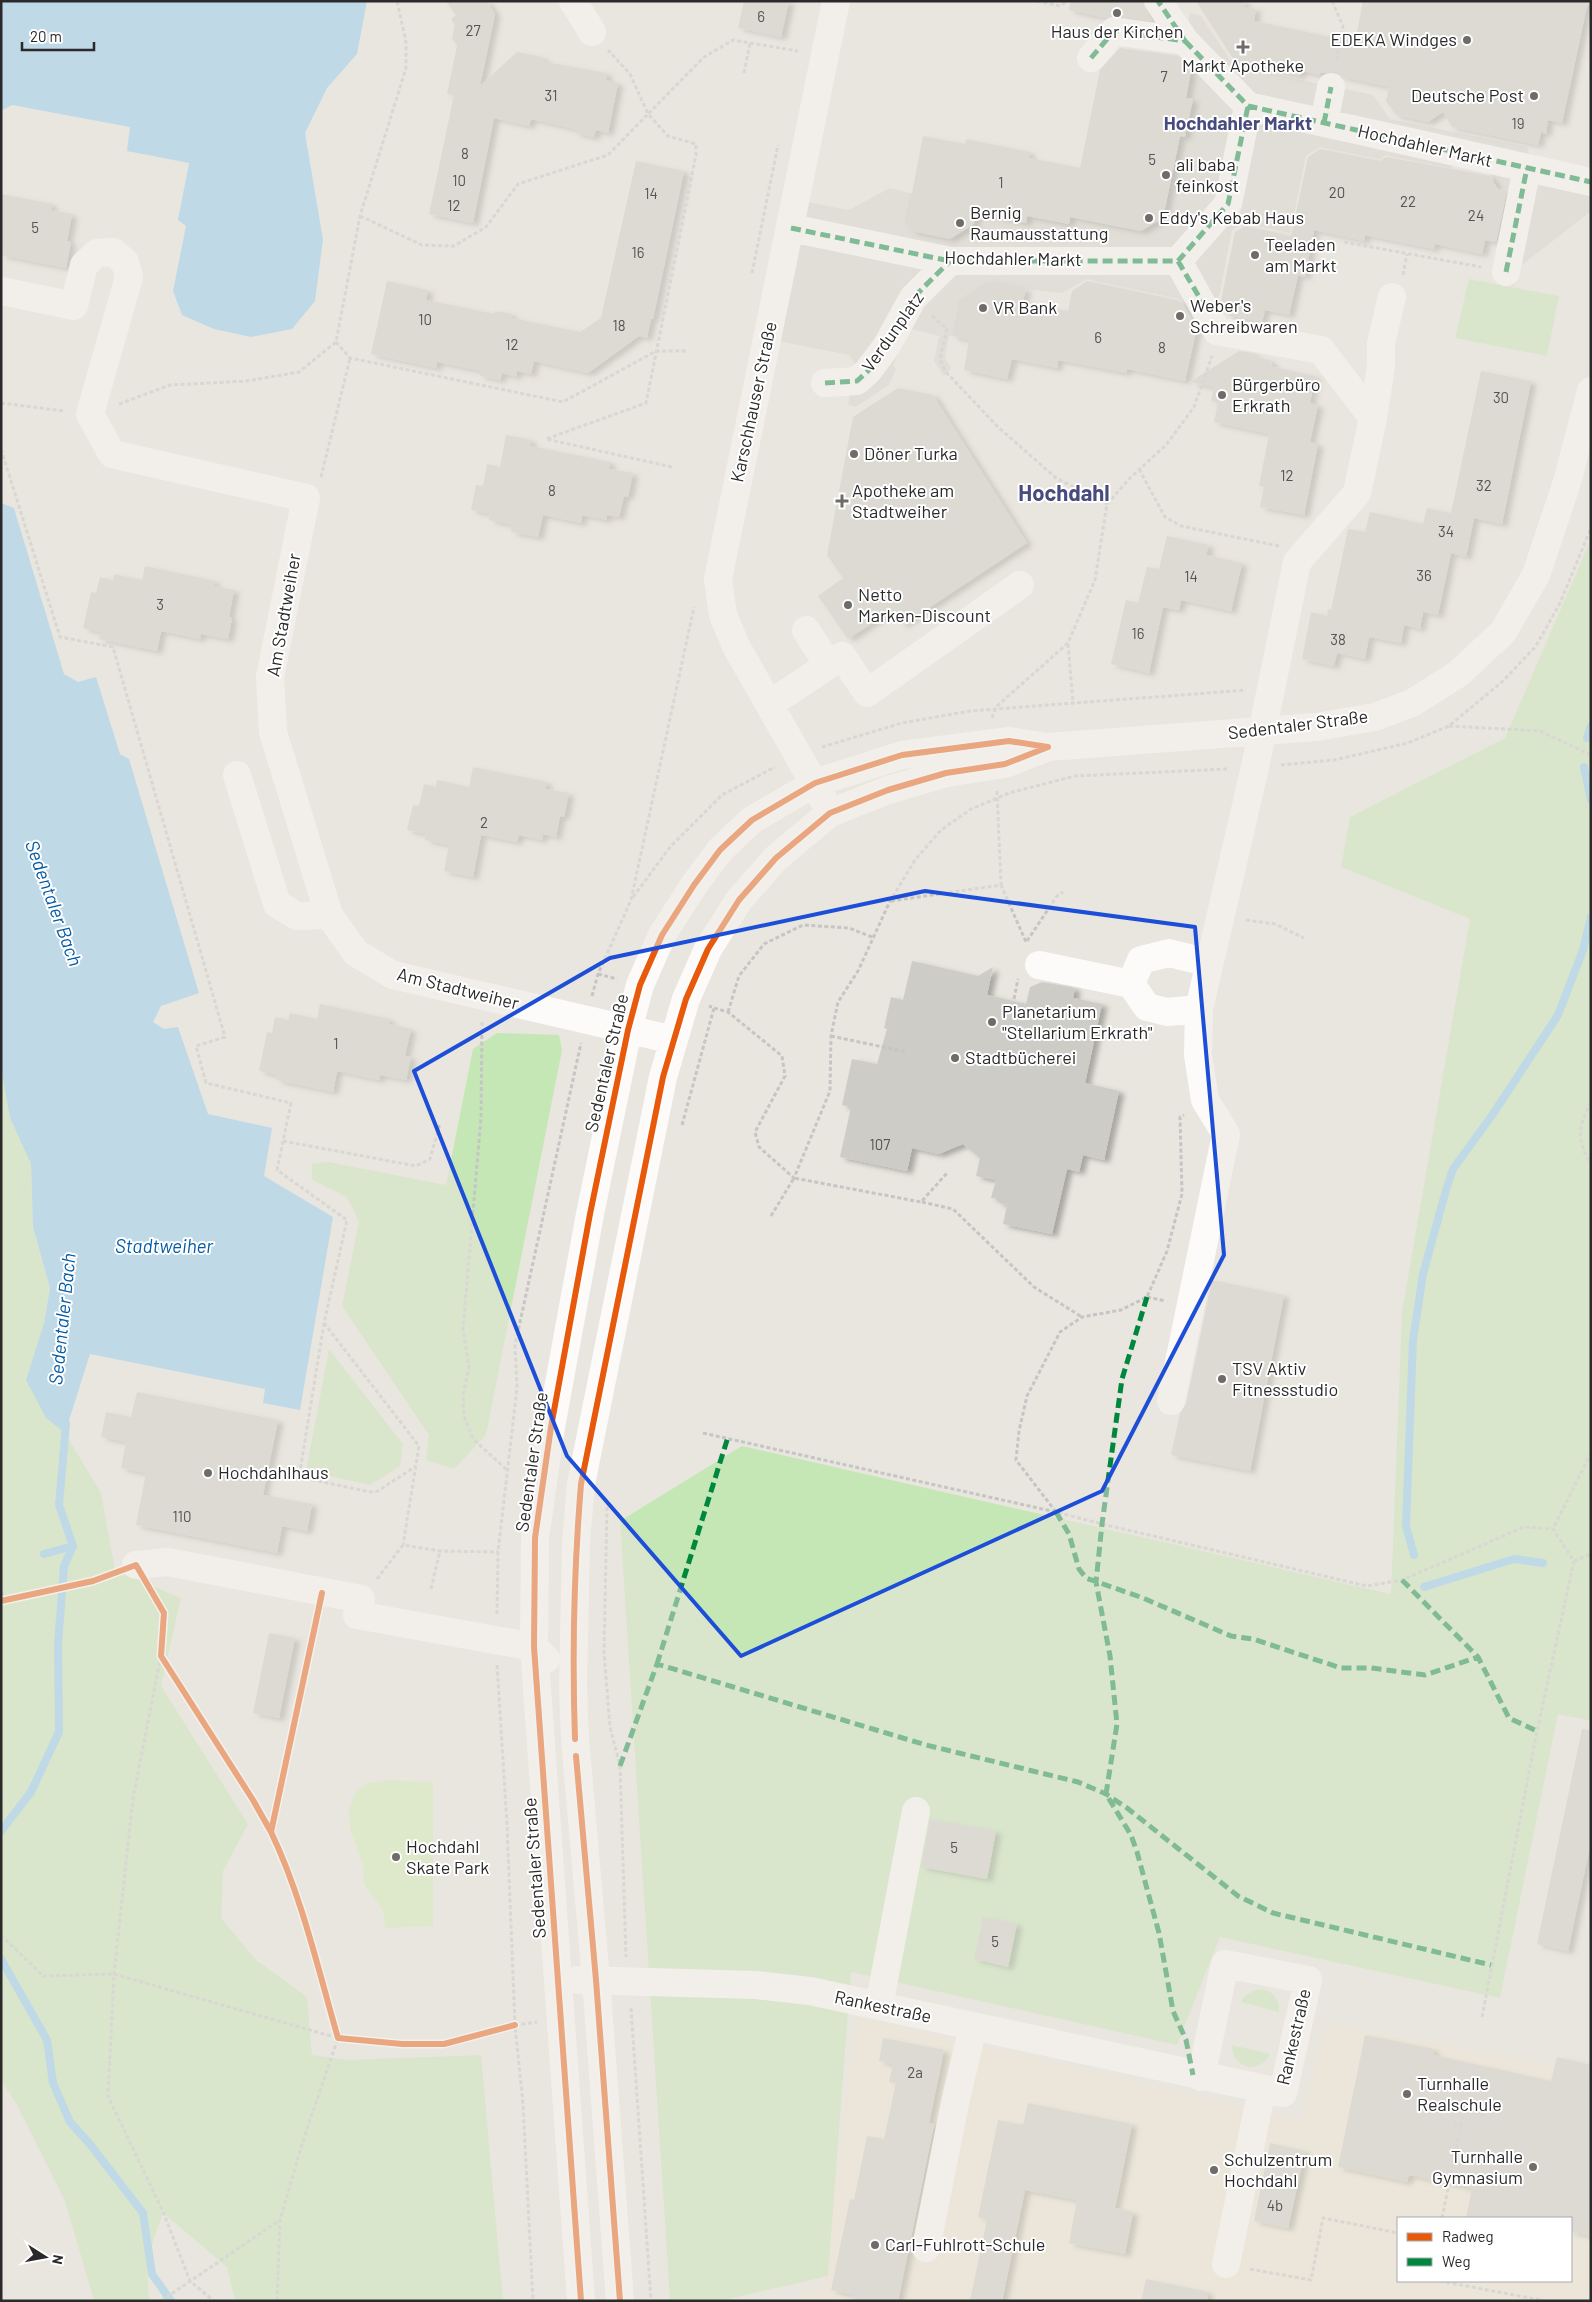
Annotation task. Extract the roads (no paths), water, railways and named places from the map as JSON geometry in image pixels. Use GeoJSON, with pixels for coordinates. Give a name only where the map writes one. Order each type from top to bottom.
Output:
{"type":"FeatureCollection","features":[{"type":"Feature","properties":{"kind":"street"},"geometry":{"type":"LineString","coordinates":[[573,1],[592,32]]}},
{"type":"Feature","properties":{"kind":"street","name":"Karschhauser Straße"},"geometry":{"type":"LineString","coordinates":[[830,813],[816,783],[736,646],[723,615],[718,579],[836,1]]}},
{"type":"Feature","properties":{"kind":"street"},"geometry":{"type":"LineString","coordinates":[[1158,1],[1185,41],[1248,106],[1228,204],[1178,261],[1213,322],[1321,350],[1373,418]]}},
{"type":"Feature","properties":{"kind":"street"},"geometry":{"type":"LineString","coordinates":[[1091,58],[1114,31],[1185,41]]}},
{"type":"Feature","properties":{"kind":"street"},"geometry":{"type":"LineString","coordinates":[[1324,122],[1331,87]]}},
{"type":"Feature","properties":{"kind":"street","name":"Hochdahler Markt"},"geometry":{"type":"LineString","coordinates":[[1248,106],[1591,182]]}},
{"type":"Feature","properties":{"kind":"street"},"geometry":{"type":"LineString","coordinates":[[1494,270],[1527,168]]}},
{"type":"Feature","properties":{"kind":"street","name":"Hochdahler Markt"},"geometry":{"type":"LineString","coordinates":[[791,228],[950,260],[1178,261]]}},
{"type":"Feature","properties":{"kind":"street","name":"Am Stadtweiher"},"geometry":{"type":"LineString","coordinates":[[1,291],[74,306],[84,264],[97,253],[113,252],[125,262],[129,277],[90,414],[112,454],[306,498],[270,677],[273,732],[329,915],[356,953],[393,975],[674,1040]]}},
{"type":"Feature","properties":{"kind":"street","name":"Verdunplatz"},"geometry":{"type":"LineString","coordinates":[[826,383],[857,381],[868,371],[886,347],[913,298],[950,260]]}},
{"type":"Feature","properties":{"kind":"street"},"geometry":{"type":"LineString","coordinates":[[1171,1401],[1226,1134],[1205,1100],[1198,1055],[1199,1009],[1262,732],[1297,562],[1358,493],[1381,366],[1381,343],[1392,297]]}},
{"type":"Feature","properties":{"kind":"street","name":"Sedentaler Straße"},"geometry":{"type":"LineString","coordinates":[[581,2301],[534,1647],[535,1538],[551,1427],[590,1214],[628,1030],[640,985],[662,935],[694,885],[720,850],[752,820],[816,783],[902,756],[1009,741],[1048,747],[1316,727],[1375,717],[1412,703],[1458,674],[1503,632],[1536,575],[1567,482],[1591,391]]}},
{"type":"Feature","properties":{"kind":"street"},"geometry":{"type":"LineString","coordinates":[[770,704],[842,656],[868,693],[1020,585]]}},
{"type":"Feature","properties":{"kind":"street"},"geometry":{"type":"LineString","coordinates":[[806,630],[828,665]]}},
{"type":"Feature","properties":{"kind":"street","name":"Sedentaler Straße"},"geometry":{"type":"LineString","coordinates":[[620,2301],[596,1980],[574,1739],[573,1687],[576,1542],[582,1484],[663,1077],[686,999],[708,949],[739,900],[776,858],[830,813],[888,790],[946,773],[1005,764],[1048,747]]}},
{"type":"Feature","properties":{"kind":"street"},"geometry":{"type":"LineString","coordinates":[[237,775],[277,904],[297,916],[329,915]]}},
{"type":"Feature","properties":{"kind":"street"},"geometry":{"type":"LineString","coordinates":[[1131,984],[1141,960],[1169,953],[1209,963]]}},
{"type":"Feature","properties":{"kind":"street"},"geometry":{"type":"LineString","coordinates":[[1039,964],[1131,984],[1147,1007],[1167,1012],[1199,1009]]}},
{"type":"Feature","properties":{"kind":"street"},"geometry":{"type":"LineString","coordinates":[[551,1427],[582,1484]]}},
{"type":"Feature","properties":{"kind":"street"},"geometry":{"type":"LineString","coordinates":[[136,1565],[168,1562],[361,1599],[357,1616],[534,1647],[573,1687]]}},
{"type":"Feature","properties":{"kind":"street"},"geometry":{"type":"LineString","coordinates":[[879,2006],[916,1811]]}},
{"type":"Feature","properties":{"kind":"street","name":"Rankestraße"},"geometry":{"type":"LineString","coordinates":[[559,1980],[628,1980],[756,1985],[810,1991],[1201,2077],[1284,2093],[1308,1980],[1225,1964],[1201,2077]]}},
{"type":"Feature","properties":{"kind":"street"},"geometry":{"type":"LineString","coordinates":[[926,2248],[955,2103],[973,2027]]}},
{"type":"Feature","properties":{"kind":"street"},"geometry":{"type":"LineString","coordinates":[[1226,2264],[1262,2089]]}},
{"type":"Feature","properties":{"kind":"water"},"geometry":{"type":"Polygon","coordinates":[[[1,1],[367,1],[357,54],[327,88],[305,133],[323,240],[315,301],[292,329],[251,337],[214,329],[182,315],[173,291],[186,226],[178,220],[189,163],[127,151],[130,127],[12,105],[1,111],[1,1]]]}},
{"type":"Feature","properties":{"kind":"water","name":"Stadtweiher"},"geometry":{"type":"Polygon","coordinates":[[[1,503],[14,508],[64,674],[78,682],[96,677],[120,754],[129,759],[199,993],[161,1006],[153,1022],[164,1029],[178,1027],[208,1114],[272,1128],[264,1176],[333,1217],[300,1410],[263,1403],[265,1389],[90,1354],[65,1433],[46,1418],[26,1380],[44,1323],[50,1288],[33,1227],[31,1164],[10,1118],[1,1068],[1,503]]]}},
{"type":"Feature","properties":{"kind":"waterway"},"geometry":{"type":"LineString","coordinates":[[1587,738],[1591,726]]}},
{"type":"Feature","properties":{"kind":"waterway"},"geometry":{"type":"LineString","coordinates":[[1584,767],[1591,800]]}},
{"type":"Feature","properties":{"kind":"waterway"},"geometry":{"type":"LineString","coordinates":[[1414,1555],[1406,1526],[1413,1340],[1423,1274],[1446,1190],[1453,1169],[1493,1114],[1558,1015],[1583,950],[1591,917]]}},
{"type":"Feature","properties":{"kind":"waterway","name":"Sedentaler Bach"},"geometry":{"type":"LineString","coordinates":[[1,1831],[31,1792],[59,1732],[58,1644],[64,1566],[73,1546],[59,1505],[66,1424]]}},
{"type":"Feature","properties":{"kind":"waterway"},"geometry":{"type":"LineString","coordinates":[[44,1554],[73,1546]]}},
{"type":"Feature","properties":{"kind":"waterway"},"geometry":{"type":"LineString","coordinates":[[1424,1587],[1514,1559],[1543,1563]]}},
{"type":"Feature","properties":{"kind":"waterway","name":"Sedentaler Bach"},"geometry":{"type":"LineString","coordinates":[[1,1959],[47,2040],[53,2083],[70,2122],[89,2143],[143,2213],[152,2274],[171,2301]]}},
{"type":"Feature","properties":{"kind":"place","name":"Haus der Kirchen"},"geometry":{"type":"Point","coordinates":[1117,13]}},
{"type":"Feature","properties":{"kind":"place","name":"EDEKA Windges"},"geometry":{"type":"Point","coordinates":[1467,40]}},
{"type":"Feature","properties":{"kind":"place","name":"Markt Apotheke"},"geometry":{"type":"Point","coordinates":[1243,47]}},
{"type":"Feature","properties":{"kind":"place","name":"Deutsche Post"},"geometry":{"type":"Point","coordinates":[1534,96]}},
{"type":"Feature","properties":{"kind":"place","name":"ali baba feinkost"},"geometry":{"type":"Point","coordinates":[1166,175]}},
{"type":"Feature","properties":{"kind":"place","name":"Eddy's Kebab Haus"},"geometry":{"type":"Point","coordinates":[1149,218]}},
{"type":"Feature","properties":{"kind":"place","name":"Bernig Raumausstattung"},"geometry":{"type":"Point","coordinates":[960,223]}},
{"type":"Feature","properties":{"kind":"place","name":"Teeladen am Markt"},"geometry":{"type":"Point","coordinates":[1255,255]}},
{"type":"Feature","properties":{"kind":"place","name":"VR Bank"},"geometry":{"type":"Point","coordinates":[983,308]}},
{"type":"Feature","properties":{"kind":"place","name":"Weber's Schreibwaren"},"geometry":{"type":"Point","coordinates":[1180,316]}},
{"type":"Feature","properties":{"kind":"place","name":"Bürgerbüro Erkrath"},"geometry":{"type":"Point","coordinates":[1222,395]}},
{"type":"Feature","properties":{"kind":"place","name":"Döner Turka"},"geometry":{"type":"Point","coordinates":[854,454]}},
{"type":"Feature","properties":{"kind":"place","name":"Apotheke am Stadtweiher"},"geometry":{"type":"Point","coordinates":[842,501]}},
{"type":"Feature","properties":{"kind":"place","name":"Netto Marken-Discount"},"geometry":{"type":"Point","coordinates":[848,605]}},
{"type":"Feature","properties":{"kind":"place","name":"Planetarium \"Stellarium Erkrath\""},"geometry":{"type":"Point","coordinates":[992,1022]}},
{"type":"Feature","properties":{"kind":"place","name":"Stadtbücherei"},"geometry":{"type":"Point","coordinates":[955,1058]}},
{"type":"Feature","properties":{"kind":"place","name":"TSV Aktiv Fitnessstudio"},"geometry":{"type":"Point","coordinates":[1222,1379]}},
{"type":"Feature","properties":{"kind":"place","name":"Hochdahlhaus"},"geometry":{"type":"Point","coordinates":[208,1473]}},
{"type":"Feature","properties":{"kind":"place","name":"Hochdahl Skate Park"},"geometry":{"type":"Point","coordinates":[396,1857]}},
{"type":"Feature","properties":{"kind":"place","name":"Turnhalle Realschule"},"geometry":{"type":"Point","coordinates":[1407,2094]}},
{"type":"Feature","properties":{"kind":"place","name":"Turnhalle Gymnasium"},"geometry":{"type":"Point","coordinates":[1533,2167]}},
{"type":"Feature","properties":{"kind":"place","name":"Schulzentrum Hochdahl"},"geometry":{"type":"Point","coordinates":[1214,2170]}},
{"type":"Feature","properties":{"kind":"place","name":"Carl-Fuhlrott-Schule"},"geometry":{"type":"Point","coordinates":[875,2245]}},
{"type":"Feature","properties":{"kind":"district","name":"Hochdahler Markt"},"geometry":{"type":"Point","coordinates":[1238,123]}},
{"type":"Feature","properties":{"kind":"district","name":"Hochdahl"},"geometry":{"type":"Point","coordinates":[1064,493]}}]}
